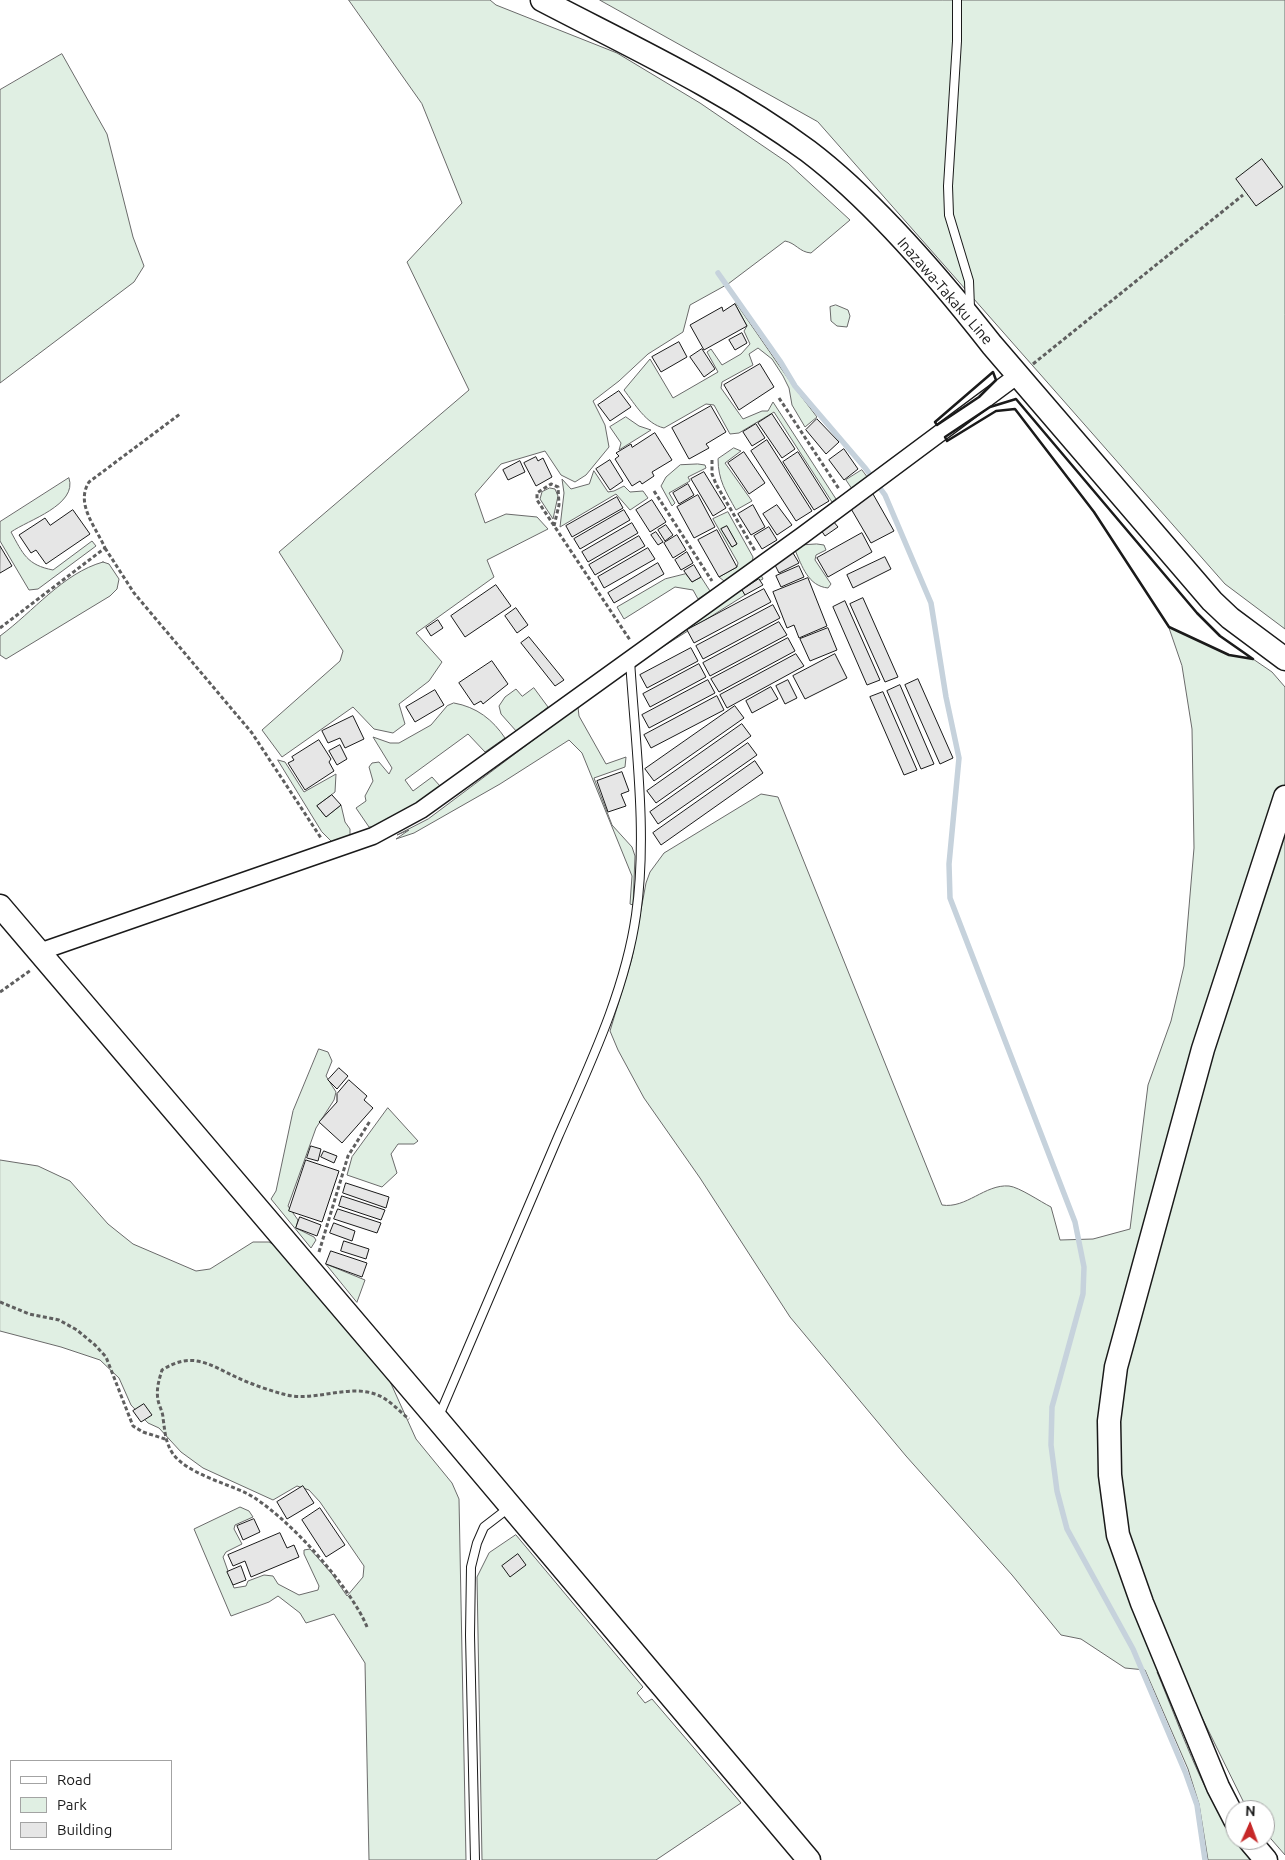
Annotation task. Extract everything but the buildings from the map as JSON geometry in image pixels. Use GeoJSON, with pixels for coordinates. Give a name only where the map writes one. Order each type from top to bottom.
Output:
{"type":"FeatureCollection","features":[{"type":"Feature","properties":{"kind":"street","name":"Inazawa-Takaku Line"},"geometry":{"type":"LineString","coordinates":[[542,0],[640,49],[722,94],[809,152],[871,207],[970,317],[1212,601],[1230,618],[1285,659]]}},
{"type":"Feature","properties":{"kind":"street"},"geometry":{"type":"LineString","coordinates":[[42,956],[373,836],[421,810],[763,564],[1018,375]]}},
{"type":"Feature","properties":{"kind":"street"},"geometry":{"type":"LineString","coordinates":[[1225,1801],[1142,1603],[1118,1535],[1110,1475],[1109,1421],[1116,1367],[1203,1049],[1285,797]]}},
{"type":"Feature","properties":{"kind":"street"},"geometry":{"type":"LineString","coordinates":[[0,906],[511,1506],[809,1860]]}},
{"type":"Feature","properties":{"kind":"street"},"geometry":{"type":"LineString","coordinates":[[1258,1850],[1266,1860]]}},
{"type":"Feature","properties":{"kind":"lane"},"geometry":{"type":"LineString","coordinates":[[957,0],[957,41],[948,186],[949,215],[969,281],[970,317]]}},
{"type":"Feature","properties":{"kind":"lane"},"geometry":{"type":"LineString","coordinates":[[437,1419],[584,1076],[609,1014],[628,956],[642,872],[634,656]]}},
{"type":"Feature","properties":{"kind":"lane"},"geometry":{"type":"LineString","coordinates":[[475,1860],[470,1634],[471,1567],[476,1543],[484,1527],[511,1506]]}},
{"type":"Feature","properties":{"kind":"path"},"geometry":{"type":"LineString","coordinates":[[1018,375],[1243,195]]}},
{"type":"Feature","properties":{"kind":"path"},"geometry":{"type":"LineString","coordinates":[[779,398],[847,502]]}},
{"type":"Feature","properties":{"kind":"path"},"geometry":{"type":"LineString","coordinates":[[180,414],[89,482],[84,490],[86,513],[105,548],[134,593],[252,733],[330,851]]}},
{"type":"Feature","properties":{"kind":"path"},"geometry":{"type":"LineString","coordinates":[[712,460],[712,474],[716,484],[763,564]]}},
{"type":"Feature","properties":{"kind":"path"},"geometry":{"type":"LineString","coordinates":[[554,526],[560,493],[558,487],[551,484],[537,493],[537,500],[634,656]]}},
{"type":"Feature","properties":{"kind":"path"},"geometry":{"type":"LineString","coordinates":[[654,491],[721,594]]}},
{"type":"Feature","properties":{"kind":"path"},"geometry":{"type":"LineString","coordinates":[[0,628],[105,548]]}},
{"type":"Feature","properties":{"kind":"path"},"geometry":{"type":"LineString","coordinates":[[0,992],[42,956]]}},
{"type":"Feature","properties":{"kind":"path"},"geometry":{"type":"LineString","coordinates":[[312,1273],[348,1156],[370,1121]]}},
{"type":"Feature","properties":{"kind":"path"},"geometry":{"type":"LineString","coordinates":[[0,1302],[29,1314],[58,1320],[77,1330],[106,1357],[133,1426],[143,1432],[165,1439]]}},
{"type":"Feature","properties":{"kind":"path"},"geometry":{"type":"LineString","coordinates":[[367,1627],[361,1612],[306,1541],[248,1494],[202,1474],[174,1455],[165,1439],[163,1416],[158,1400],[158,1385],[162,1370],[177,1360],[202,1362],[220,1367],[236,1377],[285,1395],[302,1397],[351,1392],[375,1394],[412,1422]]}},
{"type":"Feature","properties":{"kind":"green space"},"geometry":{"type":"Polygon","coordinates":[[[349,0],[490,0],[496,5],[617,53],[700,103],[788,163],[850,220],[811,253],[803,251],[785,241],[728,284],[690,305],[683,332],[648,354],[619,381],[593,401],[605,425],[609,447],[586,475],[575,482],[561,475],[545,451],[501,464],[475,494],[485,523],[506,514],[537,517],[548,529],[487,560],[494,577],[416,633],[442,662],[429,681],[399,704],[405,724],[393,733],[374,729],[353,707],[282,757],[262,730],[340,661],[343,651],[279,552],[469,390],[407,262],[462,203],[422,104],[349,0]]]}},
{"type":"Feature","properties":{"kind":"green space"},"geometry":{"type":"Polygon","coordinates":[[[600,0],[1285,0],[1285,629],[1225,584],[818,122],[600,0]]]}},
{"type":"Feature","properties":{"kind":"green space"},"geometry":{"type":"Polygon","coordinates":[[[62,54],[107,134],[133,237],[144,266],[134,282],[0,383],[0,90],[62,54]]]}},
{"type":"Feature","properties":{"kind":"green space"},"geometry":{"type":"Polygon","coordinates":[[[736,303],[817,417],[805,427],[792,405],[789,388],[783,376],[772,359],[758,348],[749,354],[753,365],[722,382],[721,388],[743,419],[762,411],[768,411],[773,402],[836,499],[832,502],[774,412],[739,433],[730,434],[714,405],[706,404],[664,428],[646,418],[624,390],[650,359],[673,398],[718,372],[707,352],[711,349],[722,365],[741,354],[750,344],[744,331],[747,326],[736,303]]]}},
{"type":"Feature","properties":{"kind":"green space"},"geometry":{"type":"Polygon","coordinates":[[[836,305],[848,310],[850,316],[847,327],[837,326],[831,321],[830,307],[836,305]]]}},
{"type":"Feature","properties":{"kind":"green space"},"geometry":{"type":"Polygon","coordinates":[[[626,417],[639,426],[651,430],[619,450],[621,443],[610,427],[626,417]]]}},
{"type":"Feature","properties":{"kind":"green space"},"geometry":{"type":"Polygon","coordinates":[[[734,448],[741,451],[725,463],[752,501],[736,510],[721,480],[718,466],[718,459],[734,448]]]}},
{"type":"Feature","properties":{"kind":"green space"},"geometry":{"type":"Polygon","coordinates":[[[680,465],[705,465],[706,468],[688,477],[690,481],[669,493],[675,503],[672,506],[661,486],[666,477],[680,465]]]}},
{"type":"Feature","properties":{"kind":"green space"},"geometry":{"type":"Polygon","coordinates":[[[862,470],[868,478],[852,489],[846,480],[862,470]]]}},
{"type":"Feature","properties":{"kind":"green space"},"geometry":{"type":"Polygon","coordinates":[[[594,471],[608,492],[624,486],[630,492],[643,491],[648,498],[630,510],[616,494],[560,527],[564,493],[562,479],[571,489],[589,484],[594,471]]]}},
{"type":"Feature","properties":{"kind":"green space"},"geometry":{"type":"Polygon","coordinates":[[[69,478],[70,488],[59,504],[50,511],[11,532],[19,547],[31,562],[53,570],[92,541],[96,546],[38,589],[29,590],[0,541],[0,522],[69,478]]]}},
{"type":"Feature","properties":{"kind":"green space"},"geometry":{"type":"Polygon","coordinates":[[[550,488],[555,489],[558,496],[553,519],[540,499],[542,492],[550,488]]]}},
{"type":"Feature","properties":{"kind":"green space"},"geometry":{"type":"Polygon","coordinates":[[[728,512],[753,557],[752,564],[724,581],[719,577],[737,567],[738,563],[713,519],[728,512]],[[727,527],[722,529],[732,547],[737,544],[727,527]]]}},
{"type":"Feature","properties":{"kind":"green space"},"geometry":{"type":"Polygon","coordinates":[[[803,545],[824,545],[826,550],[816,555],[815,560],[831,584],[828,588],[815,583],[811,579],[803,569],[795,550],[803,545]]]}},
{"type":"Feature","properties":{"kind":"green space"},"geometry":{"type":"Polygon","coordinates":[[[103,562],[109,564],[119,579],[117,589],[110,596],[6,659],[0,655],[0,636],[62,584],[88,567],[103,562]]]}},
{"type":"Feature","properties":{"kind":"green space"},"geometry":{"type":"Polygon","coordinates":[[[759,571],[763,579],[742,589],[745,595],[637,663],[759,571]]]}},
{"type":"Feature","properties":{"kind":"green space"},"geometry":{"type":"Polygon","coordinates":[[[686,574],[692,582],[701,577],[710,591],[698,599],[693,590],[675,587],[624,619],[617,607],[665,579],[686,574]]]}},
{"type":"Feature","properties":{"kind":"green space"},"geometry":{"type":"Polygon","coordinates":[[[1169,627],[1229,655],[1253,659],[1272,672],[1285,687],[1285,1855],[1275,1844],[1275,1800],[1243,1800],[1183,1679],[1157,1672],[1197,1770],[1225,1824],[1225,1850],[1243,1850],[1251,1860],[1208,1860],[1199,1804],[1188,1769],[1145,1670],[1125,1668],[1081,1639],[1061,1635],[1012,1575],[906,1456],[790,1317],[700,1178],[644,1098],[610,1031],[632,958],[646,883],[650,872],[664,853],[761,794],[778,797],[942,1205],[959,1203],[1000,1186],[1009,1186],[1051,1207],[1060,1240],[1093,1239],[1130,1229],[1148,1085],[1171,1021],[1184,966],[1194,848],[1192,729],[1182,666],[1169,627]]]}},
{"type":"Feature","properties":{"kind":"green space"},"geometry":{"type":"Polygon","coordinates":[[[534,688],[548,707],[517,732],[501,714],[499,706],[505,697],[516,689],[522,696],[534,688]]]}},
{"type":"Feature","properties":{"kind":"green space"},"geometry":{"type":"Polygon","coordinates":[[[454,703],[484,715],[505,738],[485,752],[468,734],[405,780],[413,791],[432,777],[440,786],[396,818],[377,826],[369,827],[356,808],[366,801],[365,796],[373,781],[369,767],[372,763],[379,762],[389,774],[392,768],[373,737],[390,743],[399,743],[431,725],[447,706],[454,703]]]}},
{"type":"Feature","properties":{"kind":"green space"},"geometry":{"type":"Polygon","coordinates":[[[578,707],[579,716],[606,764],[626,757],[625,767],[594,778],[612,825],[632,847],[635,856],[633,905],[630,904],[632,876],[582,753],[569,740],[500,784],[414,833],[396,839],[409,830],[397,835],[428,819],[578,707]]]}},
{"type":"Feature","properties":{"kind":"green space"},"geometry":{"type":"Polygon","coordinates":[[[278,760],[285,762],[304,792],[336,774],[335,792],[317,806],[326,817],[341,805],[345,822],[350,829],[350,836],[333,843],[322,832],[278,760]]]}},
{"type":"Feature","properties":{"kind":"green space"},"geometry":{"type":"Polygon","coordinates":[[[319,1049],[328,1052],[332,1061],[326,1076],[336,1092],[334,1100],[316,1128],[288,1206],[298,1220],[296,1228],[314,1237],[316,1240],[311,1248],[271,1199],[276,1191],[293,1111],[319,1049]]]}},
{"type":"Feature","properties":{"kind":"green space"},"geometry":{"type":"Polygon","coordinates":[[[388,1108],[418,1141],[414,1144],[398,1144],[391,1154],[397,1173],[382,1187],[347,1175],[352,1157],[388,1108]]]}},
{"type":"Feature","properties":{"kind":"green space"},"geometry":{"type":"Polygon","coordinates":[[[0,1160],[38,1166],[70,1181],[108,1224],[133,1244],[196,1271],[210,1269],[253,1242],[269,1242],[283,1250],[388,1377],[416,1439],[452,1483],[459,1499],[466,1860],[369,1860],[365,1663],[334,1614],[306,1623],[300,1613],[278,1596],[269,1602],[231,1616],[194,1529],[240,1507],[249,1511],[253,1517],[235,1525],[234,1529],[242,1544],[226,1552],[223,1557],[234,1588],[246,1586],[248,1581],[264,1575],[273,1576],[278,1584],[299,1595],[318,1590],[319,1586],[304,1554],[304,1550],[310,1549],[332,1574],[347,1596],[363,1577],[364,1566],[320,1502],[309,1490],[297,1486],[273,1500],[203,1468],[181,1452],[159,1428],[148,1423],[131,1405],[119,1378],[100,1360],[61,1347],[0,1331],[0,1160]]]}},
{"type":"Feature","properties":{"kind":"green space"},"geometry":{"type":"Polygon","coordinates":[[[326,1264],[365,1280],[357,1302],[326,1264]]]}},
{"type":"Feature","properties":{"kind":"green space"},"geometry":{"type":"Polygon","coordinates":[[[516,1535],[643,1687],[637,1693],[645,1703],[652,1699],[741,1803],[656,1860],[482,1860],[477,1577],[489,1553],[516,1535]]]}},
{"type":"Feature","properties":{"kind":"waterway"},"geometry":{"type":"LineString","coordinates":[[718,273],[780,361],[795,386],[866,469],[885,495],[931,603],[946,697],[959,758],[949,864],[950,898],[1075,1222],[1084,1267],[1083,1294],[1052,1407],[1051,1445],[1057,1491],[1067,1529],[1133,1649],[1186,1774],[1197,1805],[1205,1860]]}},
{"type":"Feature","properties":{"kind":"wall"},"geometry":{"type":"LineString","coordinates":[[993,372],[996,380],[979,397],[937,425],[935,422],[993,372]]}},
{"type":"Feature","properties":{"kind":"wall"},"geometry":{"type":"LineString","coordinates":[[1016,399],[1197,613],[1220,636],[1253,659],[1229,655],[1169,627],[1094,512],[1015,409],[996,411],[947,441],[945,437],[990,407],[1016,399]]}}]}
